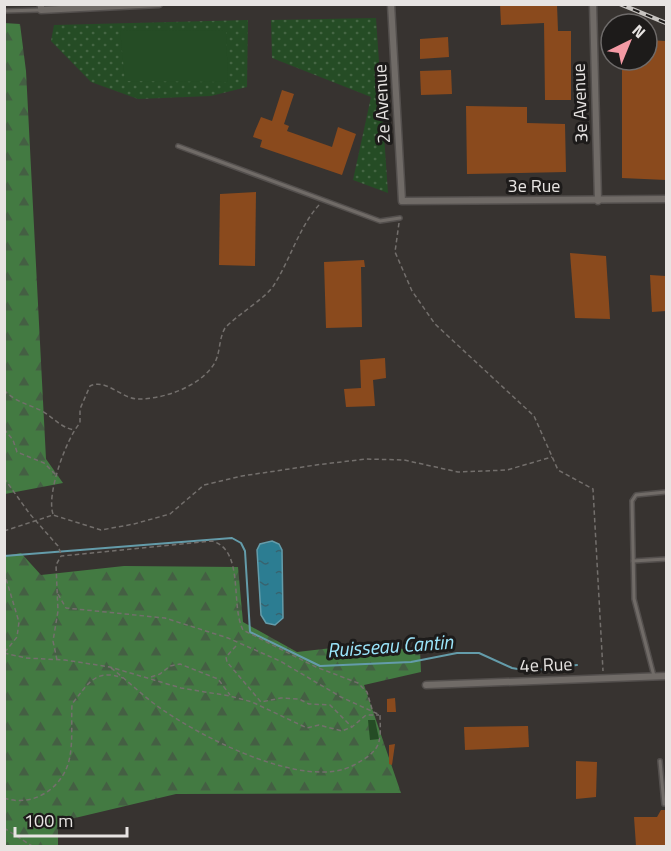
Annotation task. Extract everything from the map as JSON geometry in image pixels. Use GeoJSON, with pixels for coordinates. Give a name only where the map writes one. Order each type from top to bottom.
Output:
{"type":"FeatureCollection","features":[{"type":"Feature","properties":{"kind":"street"},"geometry":{"type":"LineString","coordinates":[[41,7],[159,4]]}},
{"type":"Feature","properties":{"kind":"street","name":"2e Avenue"},"geometry":{"type":"LineString","coordinates":[[391,4],[402,201]]}},
{"type":"Feature","properties":{"kind":"street","name":"3e Avenue"},"geometry":{"type":"LineString","coordinates":[[592,4],[598,201]]}},
{"type":"Feature","properties":{"kind":"street","name":"3e Rue"},"geometry":{"type":"LineString","coordinates":[[402,201],[666,199]]}},
{"type":"Feature","properties":{"kind":"street","name":"4e Rue"},"geometry":{"type":"LineString","coordinates":[[426,685],[666,676]]}},
{"type":"Feature","properties":{"kind":"lane"},"geometry":{"type":"LineString","coordinates":[[4,11],[41,7]]}},
{"type":"Feature","properties":{"kind":"lane"},"geometry":{"type":"LineString","coordinates":[[178,146],[380,221],[400,218]]}},
{"type":"Feature","properties":{"kind":"lane"},"geometry":{"type":"LineString","coordinates":[[654,676],[634,599],[632,501],[636,495],[666,492]]}},
{"type":"Feature","properties":{"kind":"lane"},"geometry":{"type":"LineString","coordinates":[[633,561],[666,559]]}},
{"type":"Feature","properties":{"kind":"lane"},"geometry":{"type":"LineString","coordinates":[[660,761],[664,804],[666,804]]}},
{"type":"Feature","properties":{"kind":"path"},"geometry":{"type":"LineString","coordinates":[[53,515],[51,503],[57,476],[74,430],[80,423],[81,409],[87,390],[94,384],[138,399],[171,395],[212,368],[217,358],[220,336],[225,328],[273,287],[286,267],[309,217],[324,200]]}},
{"type":"Feature","properties":{"kind":"path"},"geometry":{"type":"LineString","coordinates":[[400,218],[395,252],[412,291],[435,324],[534,416],[558,470],[593,489],[603,678]]}},
{"type":"Feature","properties":{"kind":"path"},"geometry":{"type":"LineString","coordinates":[[4,294],[4,312]]}},
{"type":"Feature","properties":{"kind":"path"},"geometry":{"type":"LineString","coordinates":[[4,390],[14,399],[40,410],[62,427],[74,430]]}},
{"type":"Feature","properties":{"kind":"path"},"geometry":{"type":"LineString","coordinates":[[4,429],[13,440],[17,452],[44,463],[57,476]]}},
{"type":"Feature","properties":{"kind":"path"},"geometry":{"type":"LineString","coordinates":[[4,532],[53,515],[101,530],[170,514],[204,485],[242,476],[366,459],[404,460],[458,472],[507,470],[552,457]]}},
{"type":"Feature","properties":{"kind":"path"},"geometry":{"type":"LineString","coordinates":[[4,478],[58,546],[61,556],[57,565],[58,594],[53,640],[57,660]]}},
{"type":"Feature","properties":{"kind":"path"},"geometry":{"type":"LineString","coordinates":[[61,556],[216,543],[231,556],[236,615],[243,630],[316,667],[358,683],[367,692],[372,710]]}},
{"type":"Feature","properties":{"kind":"path"},"geometry":{"type":"LineString","coordinates":[[4,572],[19,622],[17,637],[5,653],[26,658],[110,667],[149,676],[181,688],[252,702],[302,726],[319,724],[342,731],[352,727],[366,715],[380,715]]}},
{"type":"Feature","properties":{"kind":"path"},"geometry":{"type":"LineString","coordinates":[[58,594],[66,608],[165,618],[241,642],[340,697],[380,715]]}},
{"type":"Feature","properties":{"kind":"path"},"geometry":{"type":"LineString","coordinates":[[236,646],[226,657],[226,662],[238,672],[256,700],[266,703],[281,698],[309,704],[330,705],[352,727]]}},
{"type":"Feature","properties":{"kind":"path"},"geometry":{"type":"LineString","coordinates":[[149,676],[160,674],[170,666],[180,664],[218,679],[230,696]]}},
{"type":"Feature","properties":{"kind":"path"},"geometry":{"type":"LineString","coordinates":[[110,667],[163,710],[235,750],[285,768],[309,773],[340,773],[373,753],[381,741],[380,715]]}},
{"type":"Feature","properties":{"kind":"path"},"geometry":{"type":"LineString","coordinates":[[4,798],[13,801],[34,800],[56,785],[70,758],[72,704],[100,675],[110,673],[124,678]]}},
{"type":"Feature","properties":{"kind":"path"},"geometry":{"type":"LineString","coordinates":[[4,828],[32,846]]}},
{"type":"Feature","properties":{"kind":"green space"},"geometry":{"type":"Polygon","coordinates":[[[376,18],[388,193],[353,180],[371,97],[272,58],[271,20],[376,18]]]}},
{"type":"Feature","properties":{"kind":"green space"},"geometry":{"type":"Polygon","coordinates":[[[248,20],[247,87],[211,96],[138,99],[91,82],[51,41],[54,25],[248,20]]]}},
{"type":"Feature","properties":{"kind":"green space"},"geometry":{"type":"Polygon","coordinates":[[[4,23],[20,24],[26,71],[46,459],[63,483],[5,494],[4,23]]]}},
{"type":"Feature","properties":{"kind":"green space"},"geometry":{"type":"Polygon","coordinates":[[[120,30],[226,31],[228,82],[125,81],[120,30]]]}},
{"type":"Feature","properties":{"kind":"green space"},"geometry":{"type":"Polygon","coordinates":[[[21,553],[41,575],[124,566],[238,567],[243,622],[297,652],[332,648],[420,649],[421,672],[364,685],[401,793],[176,794],[58,822],[58,846],[5,846],[5,556],[21,553]]]}},
{"type":"Feature","properties":{"kind":"green space"},"geometry":{"type":"Polygon","coordinates":[[[368,720],[375,720],[379,739],[370,740],[368,720]]]}},
{"type":"Feature","properties":{"kind":"water"},"geometry":{"type":"Polygon","coordinates":[[[272,541],[279,544],[282,550],[283,618],[275,625],[266,623],[261,615],[257,550],[260,544],[272,541]]]}},
{"type":"Feature","properties":{"kind":"building"},"geometry":{"type":"Polygon","coordinates":[[[500,4],[557,4],[558,31],[571,31],[571,100],[545,100],[544,23],[501,25],[500,4]]]}},
{"type":"Feature","properties":{"kind":"building"},"geometry":{"type":"Polygon","coordinates":[[[448,37],[449,57],[420,59],[420,39],[448,37]]]}},
{"type":"Feature","properties":{"kind":"building"},"geometry":{"type":"Polygon","coordinates":[[[659,41],[666,41],[666,180],[622,178],[622,72],[659,72],[659,41]]]}},
{"type":"Feature","properties":{"kind":"building"},"geometry":{"type":"Polygon","coordinates":[[[451,70],[452,94],[421,95],[420,71],[451,70]]]}},
{"type":"Feature","properties":{"kind":"building"},"geometry":{"type":"Polygon","coordinates":[[[282,90],[294,94],[284,124],[289,126],[287,131],[332,147],[338,127],[356,134],[342,175],[260,147],[262,140],[253,137],[255,131],[261,117],[272,121],[282,90]]]}},
{"type":"Feature","properties":{"kind":"building"},"geometry":{"type":"Polygon","coordinates":[[[466,106],[527,107],[527,123],[565,124],[566,172],[467,174],[466,106]]]}},
{"type":"Feature","properties":{"kind":"building"},"geometry":{"type":"Polygon","coordinates":[[[256,192],[255,266],[219,265],[220,194],[256,192]]]}},
{"type":"Feature","properties":{"kind":"building"},"geometry":{"type":"Polygon","coordinates":[[[570,253],[606,256],[610,319],[575,318],[570,253]]]}},
{"type":"Feature","properties":{"kind":"building"},"geometry":{"type":"Polygon","coordinates":[[[364,260],[365,267],[361,267],[362,327],[326,328],[324,262],[364,260]]]}},
{"type":"Feature","properties":{"kind":"building"},"geometry":{"type":"Polygon","coordinates":[[[650,275],[666,276],[666,311],[652,312],[650,275]]]}},
{"type":"Feature","properties":{"kind":"building"},"geometry":{"type":"Polygon","coordinates":[[[385,358],[386,378],[373,380],[375,406],[346,407],[344,389],[361,388],[360,360],[385,358]]]}},
{"type":"Feature","properties":{"kind":"building"},"geometry":{"type":"Polygon","coordinates":[[[395,698],[396,712],[387,712],[387,699],[395,698]]]}},
{"type":"Feature","properties":{"kind":"building"},"geometry":{"type":"Polygon","coordinates":[[[528,726],[529,747],[465,750],[464,727],[528,726]]]}},
{"type":"Feature","properties":{"kind":"building"},"geometry":{"type":"Polygon","coordinates":[[[395,744],[392,765],[389,764],[389,745],[395,744]]]}},
{"type":"Feature","properties":{"kind":"building"},"geometry":{"type":"Polygon","coordinates":[[[576,761],[597,762],[596,797],[576,799],[576,761]]]}},
{"type":"Feature","properties":{"kind":"building"},"geometry":{"type":"Polygon","coordinates":[[[661,810],[666,810],[666,846],[636,846],[634,817],[657,817],[661,810]]]}},
{"type":"Feature","properties":{"kind":"waterway","name":"Ruisseau Cantin"},"geometry":{"type":"LineString","coordinates":[[4,556],[232,538],[241,543],[245,551],[250,632],[320,666],[411,662],[457,653],[479,653],[512,668],[529,671],[577,665]]}},
{"type":"Feature","properties":{"kind":"railway"},"geometry":{"type":"LineString","coordinates":[[620,4],[666,23]]}}]}
